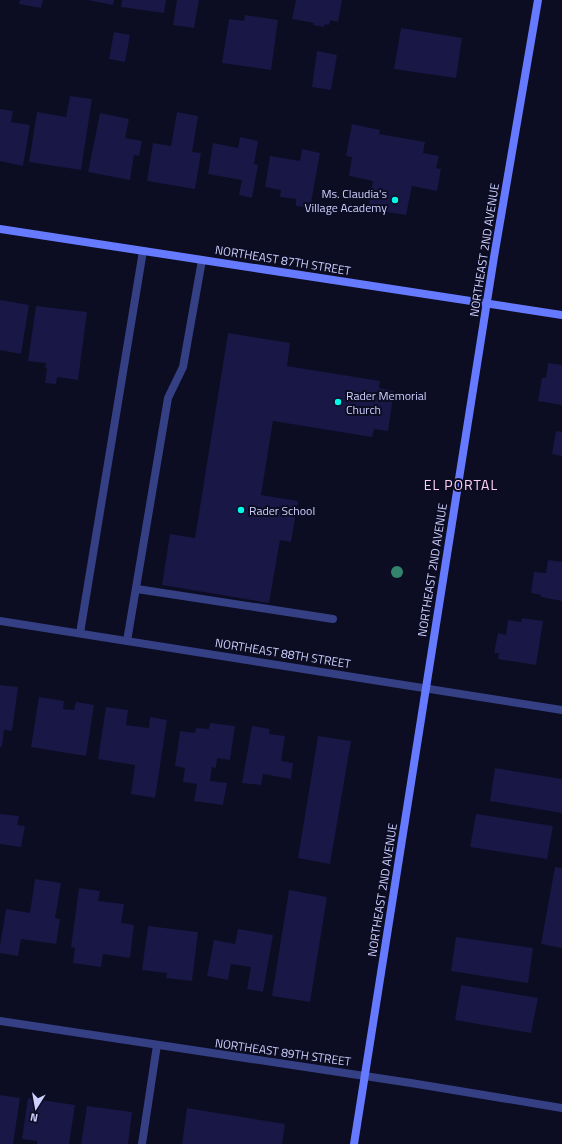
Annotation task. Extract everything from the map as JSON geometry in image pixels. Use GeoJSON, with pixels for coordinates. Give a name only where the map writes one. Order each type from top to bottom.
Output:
{"type":"FeatureCollection","features":[{"type":"Feature","properties":{"kind":"main road","name":"NORTHEAST 2ND AVENUE"},"geometry":{"type":"LineString","coordinates":[[354,1144],[487,303],[538,0]]}},
{"type":"Feature","properties":{"kind":"main road","name":"NORTHEAST 87TH STREET"},"geometry":{"type":"LineString","coordinates":[[0,229],[562,315]]}},
{"type":"Feature","properties":{"kind":"street"},"geometry":{"type":"LineString","coordinates":[[80,633],[143,251]]}},
{"type":"Feature","properties":{"kind":"street"},"geometry":{"type":"LineString","coordinates":[[128,641],[168,398],[183,367],[202,260]]}},
{"type":"Feature","properties":{"kind":"street"},"geometry":{"type":"LineString","coordinates":[[137,589],[333,619]]}},
{"type":"Feature","properties":{"kind":"street","name":"NORTHEAST 88TH STREET"},"geometry":{"type":"LineString","coordinates":[[0,621],[562,710]]}},
{"type":"Feature","properties":{"kind":"street","name":"NORTHEAST 89TH STREET"},"geometry":{"type":"LineString","coordinates":[[0,1022],[364,1076],[562,1108]]}},
{"type":"Feature","properties":{"kind":"street"},"geometry":{"type":"LineString","coordinates":[[142,1144],[157,1045]]}},
{"type":"Feature","properties":{"kind":"building"},"geometry":{"type":"Polygon","coordinates":[[[20,0],[43,0],[41,8],[19,4],[20,0]]]}},
{"type":"Feature","properties":{"kind":"building"},"geometry":{"type":"Polygon","coordinates":[[[88,0],[114,0],[113,5],[88,0]]]}},
{"type":"Feature","properties":{"kind":"building"},"geometry":{"type":"Polygon","coordinates":[[[122,0],[166,0],[164,13],[121,7],[122,0]]]}},
{"type":"Feature","properties":{"kind":"building"},"geometry":{"type":"Polygon","coordinates":[[[177,0],[199,0],[194,28],[173,25],[177,0]]]}},
{"type":"Feature","properties":{"kind":"building"},"geometry":{"type":"Polygon","coordinates":[[[296,0],[342,0],[338,22],[330,20],[329,25],[325,24],[324,27],[313,25],[314,23],[292,19],[296,0]]]}},
{"type":"Feature","properties":{"kind":"building"},"geometry":{"type":"Polygon","coordinates":[[[245,15],[278,20],[271,70],[222,63],[229,19],[244,21],[245,15]]]}},
{"type":"Feature","properties":{"kind":"building"},"geometry":{"type":"Polygon","coordinates":[[[401,28],[462,38],[456,78],[394,69],[401,28]]]}},
{"type":"Feature","properties":{"kind":"building"},"geometry":{"type":"Polygon","coordinates":[[[114,32],[130,35],[125,62],[109,59],[114,32]]]}},
{"type":"Feature","properties":{"kind":"building"},"geometry":{"type":"Polygon","coordinates":[[[317,51],[337,55],[331,90],[312,87],[317,51]]]}},
{"type":"Feature","properties":{"kind":"building"},"geometry":{"type":"Polygon","coordinates":[[[70,96],[92,99],[81,170],[29,162],[37,112],[66,117],[70,96]]]}},
{"type":"Feature","properties":{"kind":"building"},"geometry":{"type":"Polygon","coordinates":[[[0,109],[13,111],[11,122],[30,125],[23,166],[0,161],[0,109]]]}},
{"type":"Feature","properties":{"kind":"building"},"geometry":{"type":"Polygon","coordinates":[[[177,112],[198,116],[192,152],[201,153],[195,189],[147,181],[153,143],[171,146],[177,112]]]}},
{"type":"Feature","properties":{"kind":"building"},"geometry":{"type":"Polygon","coordinates":[[[100,113],[129,119],[125,138],[142,141],[139,156],[134,155],[130,180],[88,172],[100,113]]]}},
{"type":"Feature","properties":{"kind":"building"},"geometry":{"type":"Polygon","coordinates":[[[352,124],[380,130],[379,134],[425,142],[423,153],[439,156],[436,168],[441,169],[437,191],[412,186],[406,215],[368,209],[373,181],[349,176],[352,157],[346,156],[352,124]]]}},
{"type":"Feature","properties":{"kind":"building"},"geometry":{"type":"Polygon","coordinates":[[[240,137],[258,141],[254,164],[258,165],[252,198],[239,195],[242,180],[208,174],[213,143],[238,148],[240,137]]]}},
{"type":"Feature","properties":{"kind":"building"},"geometry":{"type":"Polygon","coordinates":[[[302,149],[320,153],[310,208],[296,206],[296,199],[280,197],[281,190],[265,187],[270,156],[300,161],[302,149]]]}},
{"type":"Feature","properties":{"kind":"building"},"geometry":{"type":"Polygon","coordinates":[[[0,300],[29,305],[21,354],[0,350],[0,300]]]}},
{"type":"Feature","properties":{"kind":"building"},"geometry":{"type":"Polygon","coordinates":[[[36,306],[87,312],[78,380],[57,377],[56,384],[45,383],[47,368],[45,368],[46,363],[28,361],[36,306]]]}},
{"type":"Feature","properties":{"kind":"building"},"geometry":{"type":"Polygon","coordinates":[[[228,333],[290,343],[287,366],[380,381],[379,388],[394,391],[388,431],[374,429],[372,437],[273,421],[261,495],[298,501],[291,542],[280,540],[269,603],[162,585],[170,534],[195,538],[228,333]]]}},
{"type":"Feature","properties":{"kind":"building"},"geometry":{"type":"Polygon","coordinates":[[[548,363],[562,365],[562,405],[538,401],[542,378],[546,378],[548,363]]]}},
{"type":"Feature","properties":{"kind":"building"},"geometry":{"type":"Polygon","coordinates":[[[556,431],[562,432],[562,456],[552,454],[556,431]]]}},
{"type":"Feature","properties":{"kind":"building"},"geometry":{"type":"Polygon","coordinates":[[[548,560],[562,562],[562,601],[541,597],[541,595],[531,593],[534,572],[546,573],[548,560]]]}},
{"type":"Feature","properties":{"kind":"building"},"geometry":{"type":"Polygon","coordinates":[[[522,618],[543,621],[536,665],[498,659],[499,653],[494,653],[498,633],[506,635],[508,620],[521,622],[522,618]]]}},
{"type":"Feature","properties":{"kind":"building"},"geometry":{"type":"Polygon","coordinates":[[[0,685],[18,687],[12,731],[4,730],[2,747],[0,747],[0,685]]]}},
{"type":"Feature","properties":{"kind":"building"},"geometry":{"type":"Polygon","coordinates":[[[39,697],[64,701],[63,709],[74,710],[76,702],[94,705],[86,756],[31,747],[39,697]]]}},
{"type":"Feature","properties":{"kind":"building"},"geometry":{"type":"Polygon","coordinates":[[[106,707],[128,710],[126,725],[149,728],[150,717],[167,720],[155,798],[131,794],[135,765],[98,759],[106,707]]]}},
{"type":"Feature","properties":{"kind":"building"},"geometry":{"type":"Polygon","coordinates":[[[210,723],[235,726],[230,760],[217,758],[216,768],[212,767],[210,781],[227,783],[223,805],[194,801],[197,784],[183,782],[185,768],[175,766],[180,731],[195,733],[196,728],[209,729],[210,723]]]}},
{"type":"Feature","properties":{"kind":"building"},"geometry":{"type":"Polygon","coordinates":[[[252,726],[270,729],[269,734],[285,736],[281,761],[293,763],[291,779],[263,774],[261,785],[242,783],[252,726]]]}},
{"type":"Feature","properties":{"kind":"building"},"geometry":{"type":"Polygon","coordinates":[[[318,736],[351,741],[330,864],[298,858],[318,736]]]}},
{"type":"Feature","properties":{"kind":"building"},"geometry":{"type":"Polygon","coordinates":[[[495,768],[562,779],[562,813],[490,801],[495,768]]]}},
{"type":"Feature","properties":{"kind":"building"},"geometry":{"type":"Polygon","coordinates":[[[0,814],[19,816],[17,825],[25,826],[21,847],[0,844],[0,814]]]}},
{"type":"Feature","properties":{"kind":"building"},"geometry":{"type":"Polygon","coordinates":[[[476,814],[553,826],[547,859],[470,847],[476,814]]]}},
{"type":"Feature","properties":{"kind":"building"},"geometry":{"type":"Polygon","coordinates":[[[555,867],[562,868],[562,948],[541,944],[555,867]]]}},
{"type":"Feature","properties":{"kind":"building"},"geometry":{"type":"Polygon","coordinates":[[[35,879],[61,883],[55,918],[60,919],[56,944],[21,939],[18,956],[0,953],[6,909],[30,913],[35,879]]]}},
{"type":"Feature","properties":{"kind":"building"},"geometry":{"type":"Polygon","coordinates":[[[79,888],[100,891],[98,901],[124,904],[121,923],[134,925],[130,958],[103,954],[101,967],[73,963],[75,948],[71,947],[79,888]]]}},
{"type":"Feature","properties":{"kind":"building"},"geometry":{"type":"Polygon","coordinates":[[[289,890],[327,897],[310,1002],[272,996],[289,890]]]}},
{"type":"Feature","properties":{"kind":"building"},"geometry":{"type":"Polygon","coordinates":[[[148,926],[198,932],[192,981],[166,978],[167,973],[142,970],[148,926]]]}},
{"type":"Feature","properties":{"kind":"building"},"geometry":{"type":"Polygon","coordinates":[[[238,929],[273,935],[263,992],[247,989],[251,967],[231,964],[228,980],[207,976],[214,940],[235,944],[238,929]]]}},
{"type":"Feature","properties":{"kind":"building"},"geometry":{"type":"Polygon","coordinates":[[[456,937],[533,948],[528,983],[451,971],[456,937]]]}},
{"type":"Feature","properties":{"kind":"building"},"geometry":{"type":"Polygon","coordinates":[[[461,985],[538,998],[531,1033],[455,1020],[461,985]]]}},
{"type":"Feature","properties":{"kind":"building"},"geometry":{"type":"Polygon","coordinates":[[[0,1095],[20,1098],[13,1144],[0,1144],[0,1095]]]}},
{"type":"Feature","properties":{"kind":"building"},"geometry":{"type":"Polygon","coordinates":[[[28,1098],[75,1105],[69,1144],[37,1144],[37,1141],[22,1139],[28,1098]]]}},
{"type":"Feature","properties":{"kind":"building"},"geometry":{"type":"Polygon","coordinates":[[[87,1106],[132,1112],[128,1144],[81,1144],[87,1106]]]}},
{"type":"Feature","properties":{"kind":"building"},"geometry":{"type":"Polygon","coordinates":[[[187,1108],[285,1124],[282,1144],[182,1144],[187,1108]]]}},
{"type":"Feature","properties":{"kind":"place","name":"Ms. Claudia's Village Academy"},"geometry":{"type":"Point","coordinates":[395,200]}},
{"type":"Feature","properties":{"kind":"place","name":"Rader Memorial Church"},"geometry":{"type":"Point","coordinates":[338,402]}},
{"type":"Feature","properties":{"kind":"place","name":"Rader School"},"geometry":{"type":"Point","coordinates":[241,510]}},
{"type":"Feature","properties":{"kind":"district","name":"EL PORTAL"},"geometry":{"type":"Point","coordinates":[461,484]}}]}
